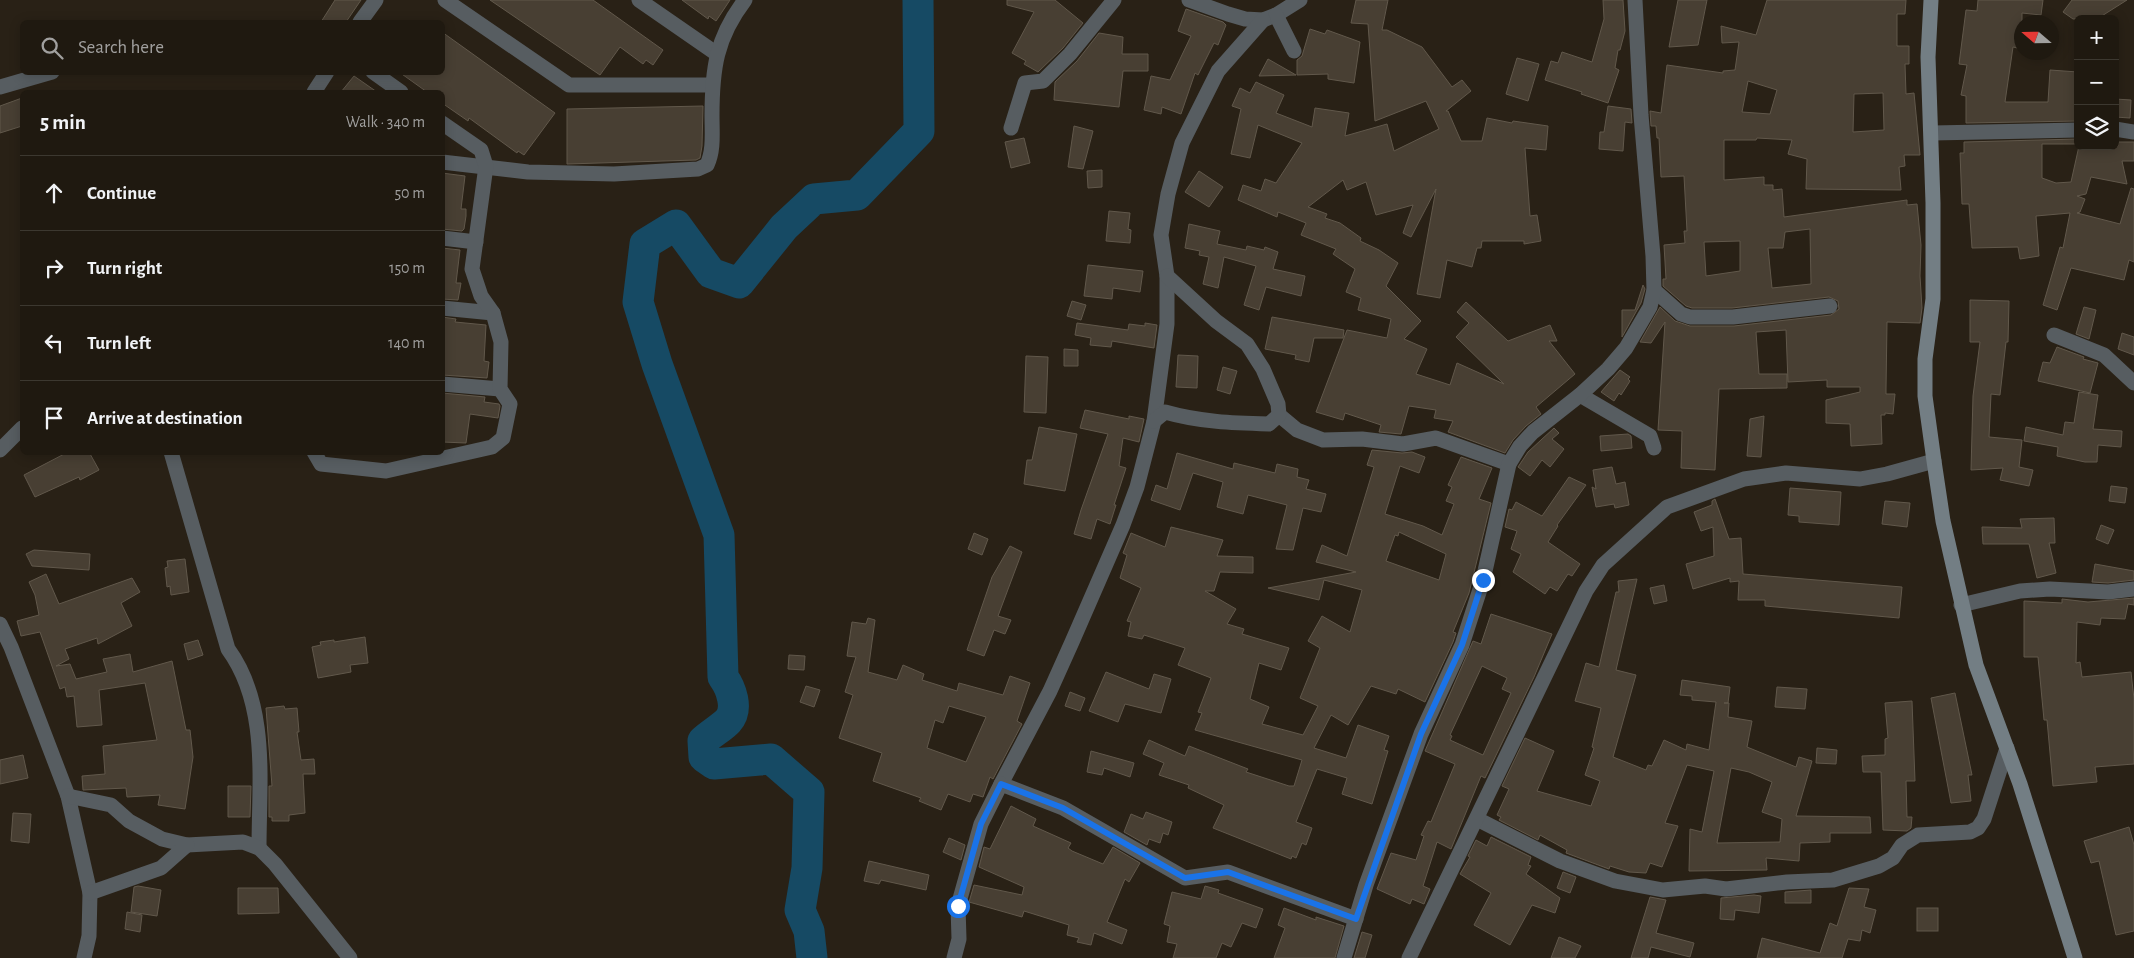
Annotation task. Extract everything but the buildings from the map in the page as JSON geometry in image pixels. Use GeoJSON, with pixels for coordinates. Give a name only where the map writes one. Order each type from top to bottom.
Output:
{"type":"FeatureCollection","features":[{"type":"Feature","properties":{"kind":"street"},"geometry":{"type":"LineString","coordinates":[[361,20],[376,0]]}},
{"type":"Feature","properties":{"kind":"street"},"geometry":{"type":"LineString","coordinates":[[445,0],[569,85],[712,85]]}},
{"type":"Feature","properties":{"kind":"street"},"geometry":{"type":"LineString","coordinates":[[640,0],[717,54]]}},
{"type":"Feature","properties":{"kind":"street"},"geometry":{"type":"LineString","coordinates":[[445,162],[528,172],[614,174],[698,170],[707,165],[712,155],[712,85],[722,35],[745,0]]}},
{"type":"Feature","properties":{"kind":"street"},"geometry":{"type":"LineString","coordinates":[[1010,128],[1025,83],[1043,80],[1070,54],[1114,0]]}},
{"type":"Feature","properties":{"kind":"street"},"geometry":{"type":"LineString","coordinates":[[1189,0],[1245,19],[1269,18]]}},
{"type":"Feature","properties":{"kind":"street"},"geometry":{"type":"LineString","coordinates":[[954,958],[959,939],[958,906],[981,824],[1050,691],[1111,554],[1137,486],[1154,421],[1167,324],[1167,276],[1161,235],[1168,194],[1182,143],[1218,71],[1269,18],[1300,0]]}},
{"type":"Feature","properties":{"kind":"street"},"geometry":{"type":"LineString","coordinates":[[1344,958],[1421,734],[1462,645],[1483,580],[1509,464],[1520,446],[1533,432],[1580,395],[1626,348],[1650,307],[1654,290],[1653,256],[1641,115],[1635,0]]}},
{"type":"Feature","properties":{"kind":"street"},"geometry":{"type":"LineString","coordinates":[[1931,0],[1928,57],[1932,133],[1933,299],[1925,359],[1925,396],[1943,521],[1976,665],[2007,748],[2075,958]]}},
{"type":"Feature","properties":{"kind":"street"},"geometry":{"type":"LineString","coordinates":[[1269,18],[1294,51]]}},
{"type":"Feature","properties":{"kind":"street"},"geometry":{"type":"LineString","coordinates":[[0,87],[42,75]]}},
{"type":"Feature","properties":{"kind":"street"},"geometry":{"type":"LineString","coordinates":[[315,90],[325,75]]}},
{"type":"Feature","properties":{"kind":"street"},"geometry":{"type":"LineString","coordinates":[[377,75],[398,90]]}},
{"type":"Feature","properties":{"kind":"street"},"geometry":{"type":"LineString","coordinates":[[316,455],[321,464],[386,471],[492,447],[503,438],[510,404],[500,389],[501,342],[493,313],[481,296],[472,269],[486,166],[480,150],[445,125]]}},
{"type":"Feature","properties":{"kind":"street"},"geometry":{"type":"LineString","coordinates":[[1932,133],[2074,130]]}},
{"type":"Feature","properties":{"kind":"street"},"geometry":{"type":"LineString","coordinates":[[2119,130],[2134,132]]}},
{"type":"Feature","properties":{"kind":"street"},"geometry":{"type":"LineString","coordinates":[[445,238],[476,242]]}},
{"type":"Feature","properties":{"kind":"street"},"geometry":{"type":"LineString","coordinates":[[1167,276],[1216,321],[1247,344],[1263,369],[1278,404],[1279,415],[1297,430],[1323,440],[1362,439],[1404,444],[1436,438],[1509,464]]}},
{"type":"Feature","properties":{"kind":"street"},"geometry":{"type":"LineString","coordinates":[[1654,290],[1682,314],[1690,317],[1733,317],[1830,306]]}},
{"type":"Feature","properties":{"kind":"street"},"geometry":{"type":"LineString","coordinates":[[445,308],[493,313]]}},
{"type":"Feature","properties":{"kind":"street"},"geometry":{"type":"LineString","coordinates":[[2054,335],[2104,355],[2134,383]]}},
{"type":"Feature","properties":{"kind":"street"},"geometry":{"type":"LineString","coordinates":[[445,384],[500,389]]}},
{"type":"Feature","properties":{"kind":"street"},"geometry":{"type":"LineString","coordinates":[[1580,395],[1650,436],[1654,448]]}},
{"type":"Feature","properties":{"kind":"street"},"geometry":{"type":"LineString","coordinates":[[1154,421],[1165,412],[1192,420],[1269,424],[1279,415]]}},
{"type":"Feature","properties":{"kind":"street"},"geometry":{"type":"LineString","coordinates":[[0,450],[20,430]]}},
{"type":"Feature","properties":{"kind":"street"},"geometry":{"type":"LineString","coordinates":[[172,455],[228,649],[236,660],[252,701],[258,739],[259,848]]}},
{"type":"Feature","properties":{"kind":"street"},"geometry":{"type":"LineString","coordinates":[[1408,958],[1586,591],[1603,565],[1667,507],[1744,480],[1786,473],[1860,479],[1887,474],[1934,461]]}},
{"type":"Feature","properties":{"kind":"street"},"geometry":{"type":"LineString","coordinates":[[1961,605],[2020,591],[2050,589],[2108,592],[2134,589]]}},
{"type":"Feature","properties":{"kind":"street"},"geometry":{"type":"LineString","coordinates":[[0,624],[68,796],[90,893],[89,936],[84,958]]}},
{"type":"Feature","properties":{"kind":"street"},"geometry":{"type":"LineString","coordinates":[[1477,819],[1560,861],[1615,881],[1663,890],[1705,886],[1726,889],[1787,882],[1833,880],[1879,866],[1893,858],[1902,845],[1918,835],[1970,832],[1978,828],[1984,819],[2007,748]]}},
{"type":"Feature","properties":{"kind":"street"},"geometry":{"type":"LineString","coordinates":[[1001,784],[1063,808],[1185,878],[1228,872],[1356,919]]}},
{"type":"Feature","properties":{"kind":"street"},"geometry":{"type":"LineString","coordinates":[[68,796],[111,806],[129,821],[162,839],[187,845],[243,842],[259,848],[350,958]]}},
{"type":"Feature","properties":{"kind":"street"},"geometry":{"type":"LineString","coordinates":[[90,893],[161,868],[187,845]]}},
{"type":"Feature","properties":{"kind":"waterway"},"geometry":{"type":"LineString","coordinates":[[812,958],[809,931],[800,910],[807,868],[809,792],[771,759],[714,764],[704,757],[703,741],[726,723],[733,711],[733,699],[723,677],[719,535],[657,364],[638,302],[645,244],[676,225],[711,273],[739,283],[784,227],[814,199],[857,195],[919,131],[918,0]]}},
{"type":"Feature","properties":{"kind":"route"},"geometry":{"type":"LineString","coordinates":[[958,906],[981,824],[1001,784],[1063,808],[1185,878],[1228,872],[1356,919],[1366,885],[1421,734],[1462,645],[1483,580]]}}]}
